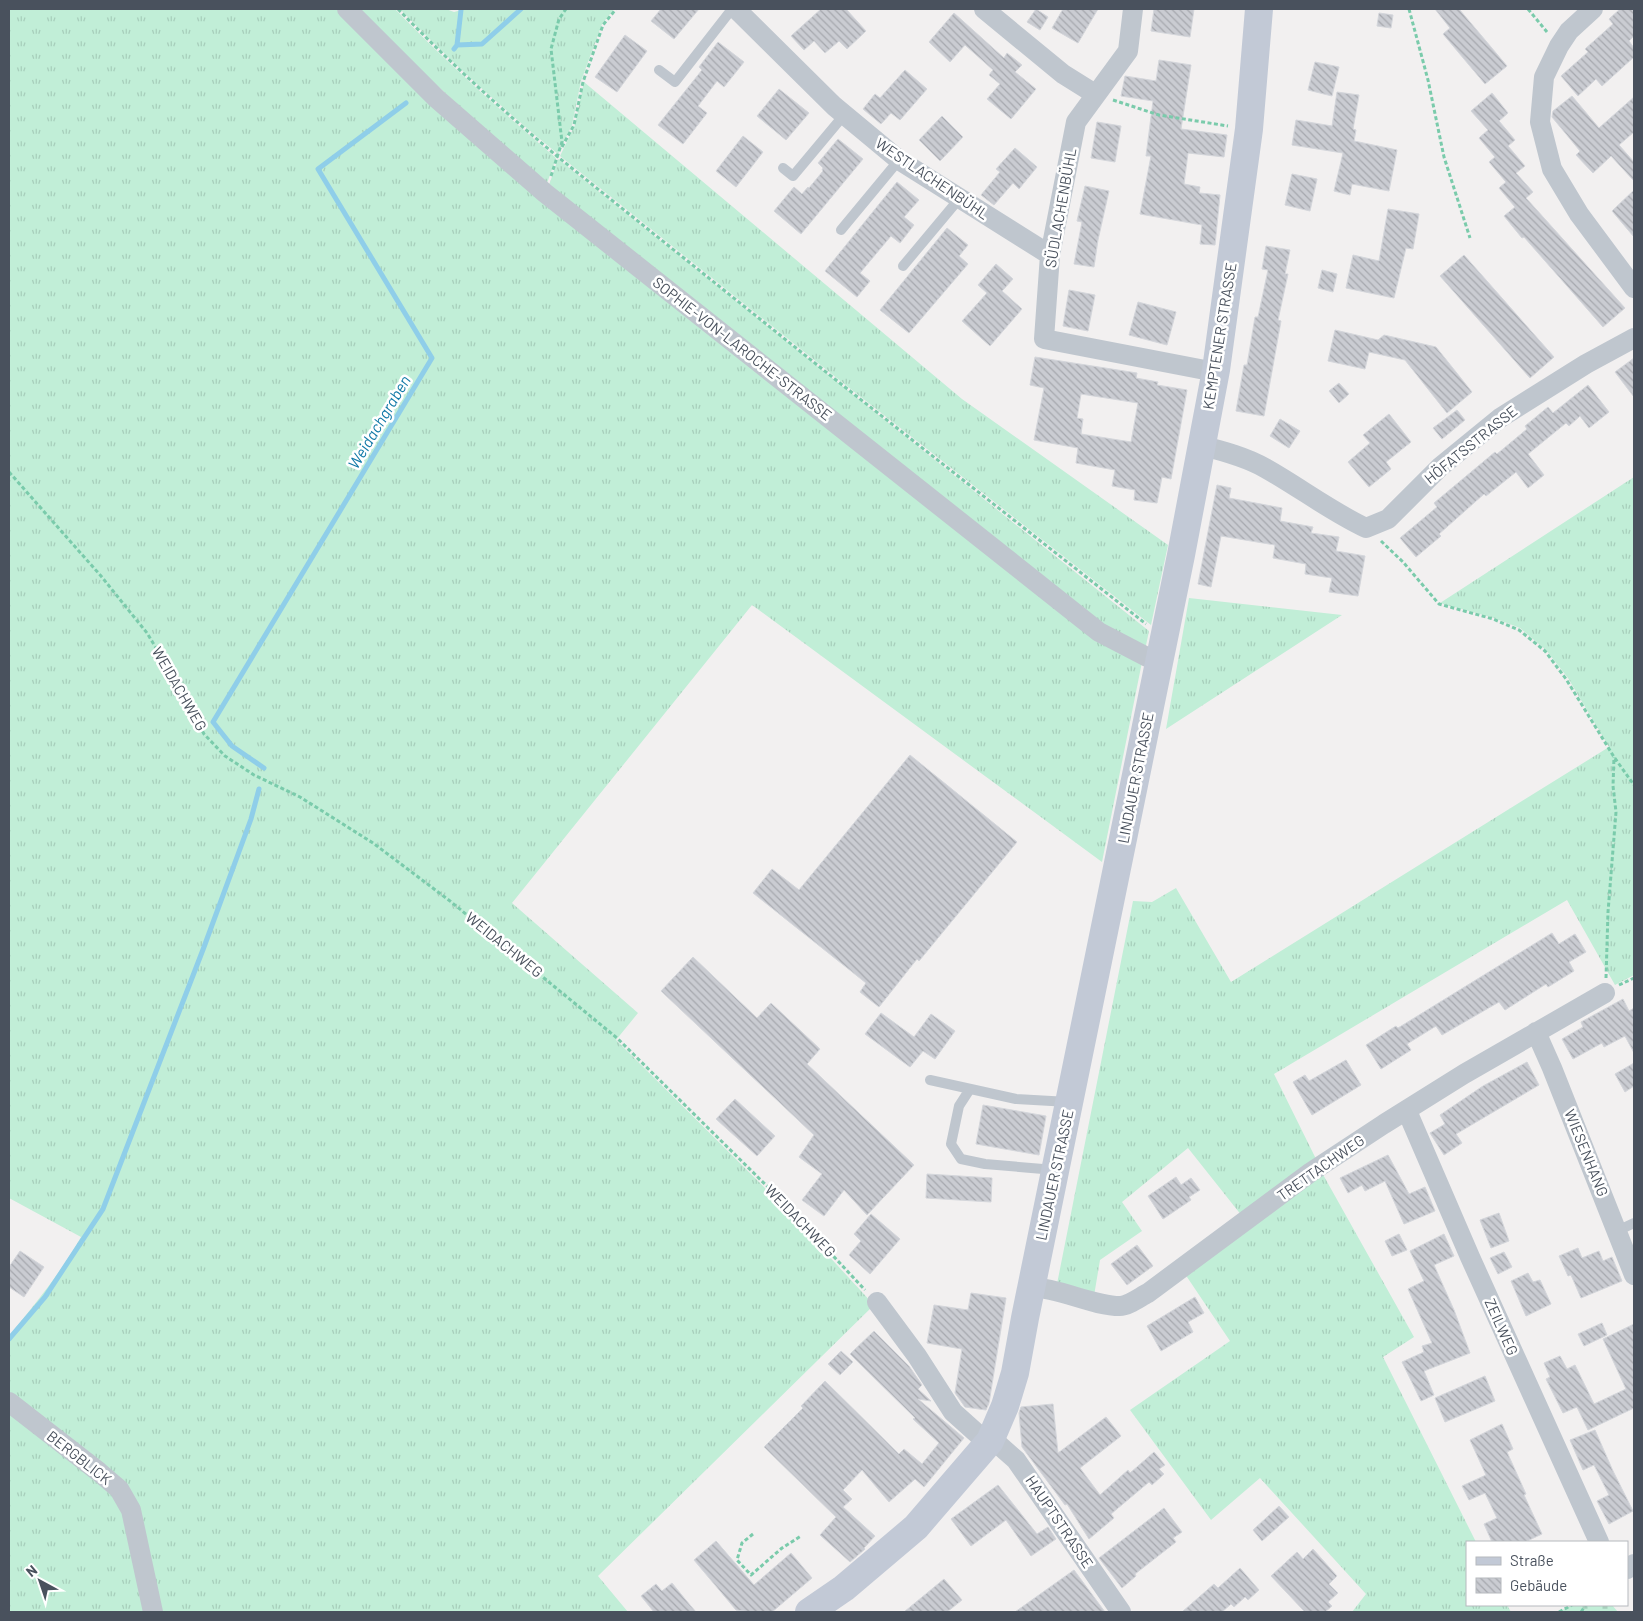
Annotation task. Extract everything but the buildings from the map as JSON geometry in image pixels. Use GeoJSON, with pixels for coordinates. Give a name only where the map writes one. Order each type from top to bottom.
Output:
{"type":"FeatureCollection","features":[{"type":"Feature","properties":{"kind":"main road","name":"KEMPTENER STRASSE"},"geometry":{"type":"LineString","coordinates":[[1160,660],[1203,446],[1216,370],[1249,129],[1259,9]]}},
{"type":"Feature","properties":{"kind":"main road","name":"LINDAUER STRASSE"},"geometry":{"type":"LineString","coordinates":[[809,1612],[839,1600],[916,1527],[990,1441],[1005,1406],[1015,1373],[1160,660]]}},
{"type":"Feature","properties":{"kind":"street","name":"SOPHIE-VON-LAROCHE-STRASSE"},"geometry":{"type":"LineString","coordinates":[[347,9],[436,98],[545,193],[1099,632],[1147,657],[1160,660]]}},
{"type":"Feature","properties":{"kind":"street","name":"WESTLACHENBÜHL"},"geometry":{"type":"LineString","coordinates":[[736,9],[844,115],[899,160],[1050,255]]}},
{"type":"Feature","properties":{"kind":"street"},"geometry":{"type":"LineString","coordinates":[[984,9],[1063,74],[1096,94]]}},
{"type":"Feature","properties":{"kind":"street","name":"SÜDLACHENBÜHL"},"geometry":{"type":"LineString","coordinates":[[1133,9],[1128,51],[1076,122],[1050,255],[1044,340],[1205,370],[1216,370]]}},
{"type":"Feature","properties":{"kind":"street"},"geometry":{"type":"LineString","coordinates":[[1593,9],[1569,31],[1559,46],[1544,77],[1540,122],[1552,169],[1579,214],[1634,288]]}},
{"type":"Feature","properties":{"kind":"street","name":"HÖFATSSTRASSE"},"geometry":{"type":"LineString","coordinates":[[1366,528],[1388,519],[1440,467],[1500,418],[1586,364],[1634,338]]}},
{"type":"Feature","properties":{"kind":"street"},"geometry":{"type":"LineString","coordinates":[[1203,446],[1222,450],[1263,467],[1341,516],[1366,528]]}},
{"type":"Feature","properties":{"kind":"street","name":"TRETTACHWEG"},"geometry":{"type":"LineString","coordinates":[[1032,1287],[1049,1288],[1095,1302],[1122,1306],[1148,1293],[1312,1172],[1384,1124],[1464,1074],[1605,993]]}},
{"type":"Feature","properties":{"kind":"street","name":"WIESENHANG"},"geometry":{"type":"LineString","coordinates":[[1536,1032],[1626,1227],[1634,1275]]}},
{"type":"Feature","properties":{"kind":"street","name":"ZEILWEG"},"geometry":{"type":"LineString","coordinates":[[1407,1111],[1470,1257],[1600,1541]]}},
{"type":"Feature","properties":{"kind":"street"},"geometry":{"type":"LineString","coordinates":[[877,1302],[918,1356],[953,1412],[982,1438],[990,1441]]}},
{"type":"Feature","properties":{"kind":"street","name":"BERGBLICK"},"geometry":{"type":"LineString","coordinates":[[9,1402],[99,1472],[119,1490],[131,1510],[153,1612]]}},
{"type":"Feature","properties":{"kind":"street","name":"HAUPTSTRASSE"},"geometry":{"type":"LineString","coordinates":[[990,1441],[999,1445],[1016,1460],[1121,1612]]}},
{"type":"Feature","properties":{"kind":"lane"},"geometry":{"type":"LineString","coordinates":[[659,70],[674,82],[732,9]]}},
{"type":"Feature","properties":{"kind":"lane"},"geometry":{"type":"LineString","coordinates":[[783,168],[793,176],[844,115]]}},
{"type":"Feature","properties":{"kind":"lane"},"geometry":{"type":"LineString","coordinates":[[841,230],[899,160]]}},
{"type":"Feature","properties":{"kind":"lane"},"geometry":{"type":"LineString","coordinates":[[903,266],[959,199]]}},
{"type":"Feature","properties":{"kind":"lane"},"geometry":{"type":"LineString","coordinates":[[930,1080],[1016,1099],[1070,1102]]}},
{"type":"Feature","properties":{"kind":"lane"},"geometry":{"type":"LineString","coordinates":[[970,1089],[959,1106],[951,1144],[961,1159],[986,1164],[1056,1170]]}},
{"type":"Feature","properties":{"kind":"path"},"geometry":{"type":"LineString","coordinates":[[398,9],[510,115],[558,157],[836,380],[1146,624]]}},
{"type":"Feature","properties":{"kind":"path"},"geometry":{"type":"LineString","coordinates":[[545,193],[562,142],[551,49],[559,19],[566,9]]}},
{"type":"Feature","properties":{"kind":"path"},"geometry":{"type":"LineString","coordinates":[[560,149],[569,136],[574,124],[582,82],[603,24],[616,9]]}},
{"type":"Feature","properties":{"kind":"path"},"geometry":{"type":"LineString","coordinates":[[1409,9],[1428,80],[1444,157],[1470,238]]}},
{"type":"Feature","properties":{"kind":"path"},"geometry":{"type":"LineString","coordinates":[[1528,9],[1559,46]]}},
{"type":"Feature","properties":{"kind":"path"},"geometry":{"type":"LineString","coordinates":[[1096,94],[1159,115],[1249,129]]}},
{"type":"Feature","properties":{"kind":"path","name":"WEIDACHWEG"},"geometry":{"type":"LineString","coordinates":[[9,472],[101,576],[147,633],[180,686],[204,734],[225,756],[254,775],[300,797],[373,843],[450,901],[618,1038],[778,1197],[877,1302]]}},
{"type":"Feature","properties":{"kind":"path"},"geometry":{"type":"LineString","coordinates":[[1366,528],[1402,562],[1439,604],[1493,619],[1519,630],[1545,651],[1566,679],[1614,757],[1634,785]]}},
{"type":"Feature","properties":{"kind":"path"},"geometry":{"type":"LineString","coordinates":[[1605,993],[1608,912],[1616,812],[1613,786],[1614,757]]}},
{"type":"Feature","properties":{"kind":"path"},"geometry":{"type":"LineString","coordinates":[[753,1534],[742,1543],[738,1560],[751,1575],[782,1548],[801,1536]]}},
{"type":"Feature","properties":{"kind":"path"},"geometry":{"type":"LineString","coordinates":[[1559,1612],[1570,1606]]}},
{"type":"Feature","properties":{"kind":"green space"},"geometry":{"type":"Polygon","coordinates":[[[9,9],[339,9],[431,103],[1142,662],[1102,862],[752,605],[512,903],[638,1013],[616,1040],[776,1199],[874,1305],[598,1576],[628,1612],[157,1612],[134,1509],[9,1399],[9,1336],[56,1276],[81,1237],[9,1198],[9,9]]]}},
{"type":"Feature","properties":{"kind":"green space"},"geometry":{"type":"Polygon","coordinates":[[[354,9],[395,9],[434,48],[556,158],[546,186],[354,9]]]}},
{"type":"Feature","properties":{"kind":"green space"},"geometry":{"type":"Polygon","coordinates":[[[400,9],[446,9],[454,12],[465,9],[614,9],[602,24],[581,81],[572,125],[558,154],[477,84],[400,9]]]}},
{"type":"Feature","properties":{"kind":"green space"},"geometry":{"type":"Polygon","coordinates":[[[584,82],[962,399],[1168,545],[1151,625],[838,379],[560,156],[575,125],[584,82]]]}},
{"type":"Feature","properties":{"kind":"green space"},"geometry":{"type":"Polygon","coordinates":[[[558,159],[1149,631],[1145,650],[1102,629],[548,188],[558,159]]]}},
{"type":"Feature","properties":{"kind":"green space"},"geometry":{"type":"Polygon","coordinates":[[[1634,477],[1634,975],[1615,985],[1567,900],[1274,1074],[1317,1161],[1242,1216],[1188,1148],[1122,1202],[1142,1231],[1100,1260],[1094,1296],[1056,1289],[1133,901],[1152,902],[1176,888],[1231,982],[1609,747],[1568,678],[1546,650],[1520,628],[1494,618],[1440,603],[1634,477]]]}},
{"type":"Feature","properties":{"kind":"green space"},"geometry":{"type":"Polygon","coordinates":[[[1189,598],[1342,615],[1166,729],[1189,598]]]}},
{"type":"Feature","properties":{"kind":"green space"},"geometry":{"type":"Polygon","coordinates":[[[1321,1171],[1414,1337],[1383,1357],[1475,1541],[1466,1541],[1466,1606],[1508,1606],[1511,1612],[1352,1612],[1366,1594],[1260,1478],[1211,1520],[1130,1410],[1230,1341],[1185,1274],[1321,1171]]]}},
{"type":"Feature","properties":{"kind":"green space"},"geometry":{"type":"Polygon","coordinates":[[[9,1405],[117,1491],[150,1612],[9,1612],[9,1405]]]}},
{"type":"Feature","properties":{"kind":"green space"},"geometry":{"type":"Polygon","coordinates":[[[1570,1606],[1613,1606],[1618,1612],[1559,1612],[1570,1606]]]}},
{"type":"Feature","properties":{"kind":"waterway","name":"Weidachgraben"},"geometry":{"type":"LineString","coordinates":[[454,49],[457,45],[482,44],[521,9]]}},
{"type":"Feature","properties":{"kind":"waterway"},"geometry":{"type":"LineString","coordinates":[[457,45],[461,10]]}},
{"type":"Feature","properties":{"kind":"waterway","name":"Weidachgraben"},"geometry":{"type":"LineString","coordinates":[[264,768],[232,746],[213,722],[432,358],[318,169],[406,103]]}},
{"type":"Feature","properties":{"kind":"waterway"},"geometry":{"type":"LineString","coordinates":[[9,1339],[45,1297],[103,1209],[204,947],[251,819],[259,789]]}}]}
